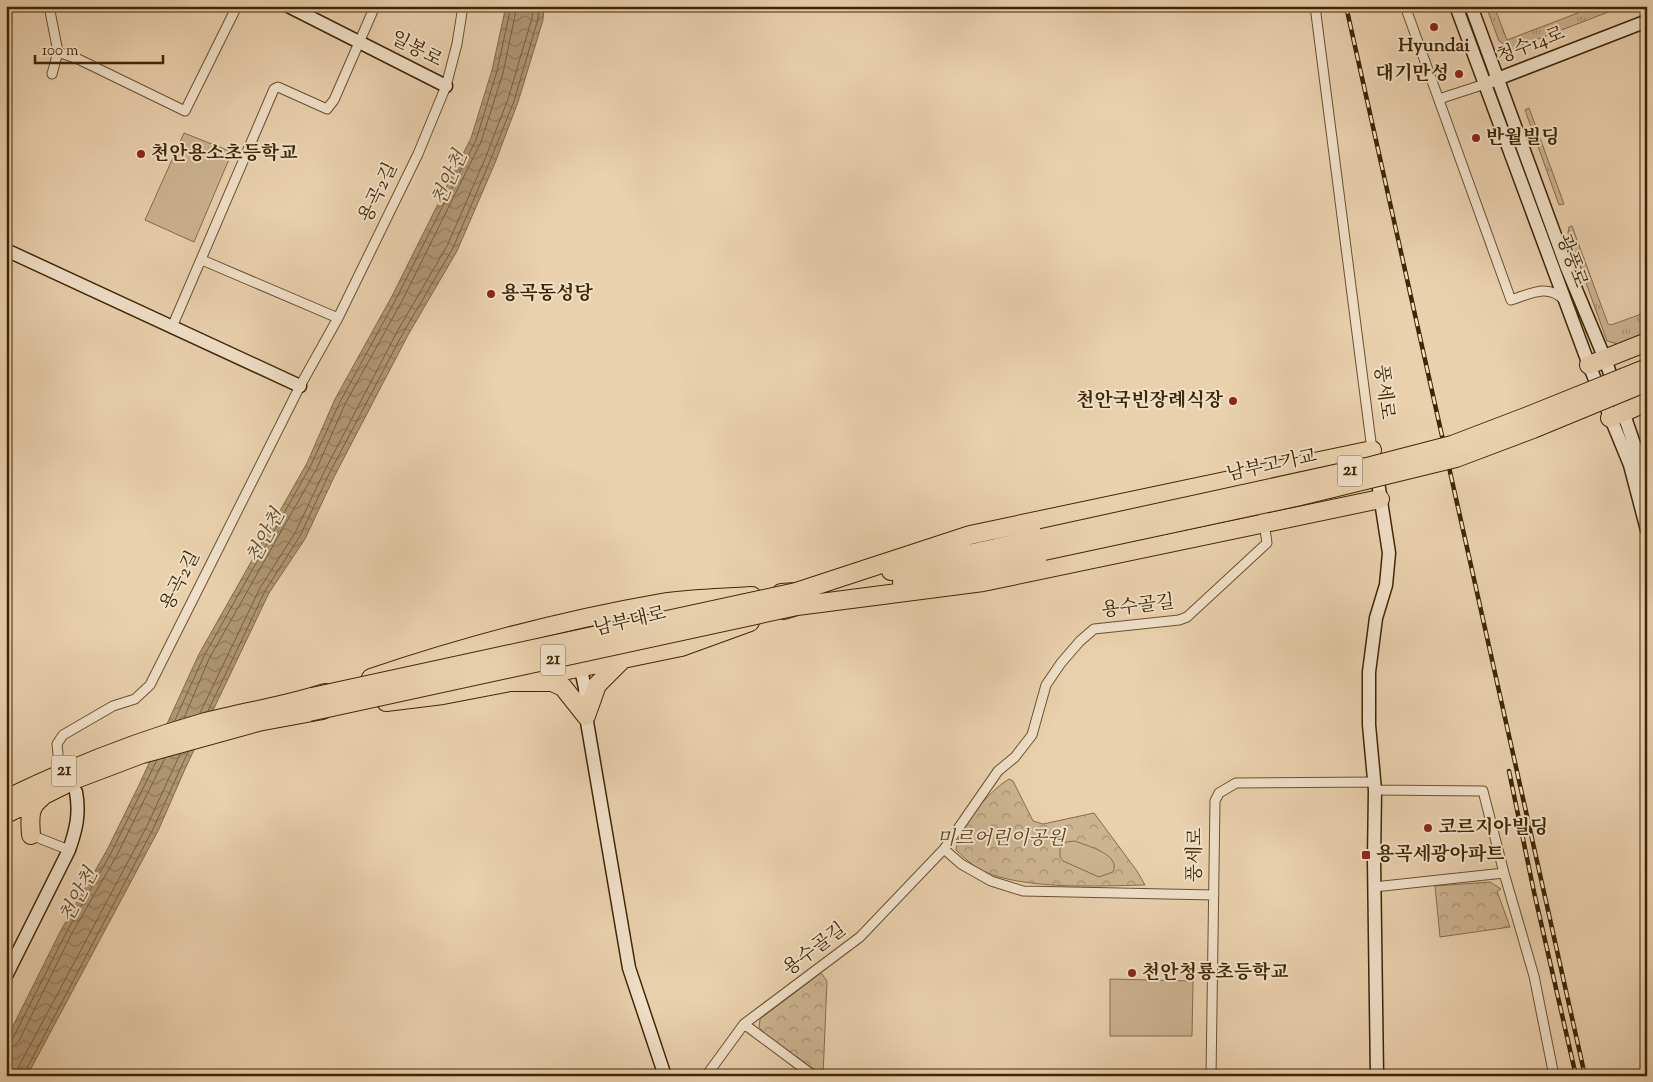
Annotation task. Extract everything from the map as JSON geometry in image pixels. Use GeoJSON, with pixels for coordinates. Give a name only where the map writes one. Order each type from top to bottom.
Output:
{"type":"FeatureCollection","features":[{"type":"Feature","properties":{"kind":"highway"},"geometry":{"type":"LineString","coordinates":[[1597,362],[1647,342]]}},
{"type":"Feature","properties":{"kind":"highway","name":"남부고가교"},"geometry":{"type":"LineString","coordinates":[[1043,544],[1452,445],[1647,368]]}},
{"type":"Feature","properties":{"kind":"highway","name":"남부고가교"},"geometry":{"type":"LineString","coordinates":[[1043,544],[1306,495],[1456,458],[1533,429],[1647,382]]}},
{"type":"Feature","properties":{"kind":"highway"},"geometry":{"type":"LineString","coordinates":[[1617,415],[1647,402]]}},
{"type":"Feature","properties":{"kind":"highway"},"geometry":{"type":"LineString","coordinates":[[311,705],[443,695],[681,647],[796,599],[970,535],[1372,450]]}},
{"type":"Feature","properties":{"kind":"highway"},"geometry":{"type":"LineString","coordinates":[[311,705],[454,650],[663,603],[796,599],[983,582],[1380,499]]}},
{"type":"Feature","properties":{"kind":"highway","name":"남부대로"},"geometry":{"type":"LineString","coordinates":[[6,799],[70,768],[123,747],[253,710],[311,705],[580,655],[796,599],[1043,544]]}},
{"type":"Feature","properties":{"kind":"highway"},"geometry":{"type":"LineString","coordinates":[[586,716],[597,685],[623,659]]}},
{"type":"Feature","properties":{"kind":"highway"},"geometry":{"type":"LineString","coordinates":[[510,682],[552,682],[563,687],[586,716]]}},
{"type":"Feature","properties":{"kind":"highway","name":"남부대로"},"geometry":{"type":"LineString","coordinates":[[49,793],[109,766],[311,705]]}},
{"type":"Feature","properties":{"kind":"highway"},"geometry":{"type":"LineString","coordinates":[[31,835],[31,810],[35,803],[49,793]]}},
{"type":"Feature","properties":{"kind":"highway","name":"21"},"geometry":{"type":"LineString","coordinates":[[6,814],[49,793]]}},
{"type":"Feature","properties":{"kind":"highway"},"geometry":{"type":"LineString","coordinates":[[6,820],[31,835]]}},
{"type":"Feature","properties":{"kind":"street"},"geometry":{"type":"LineString","coordinates":[[49,6],[58,52],[52,74]]}},
{"type":"Feature","properties":{"kind":"street"},"geometry":{"type":"LineString","coordinates":[[58,52],[78,59],[185,111],[237,6]]}},
{"type":"Feature","properties":{"kind":"street","name":"일봉로"},"geometry":{"type":"LineString","coordinates":[[288,6],[446,86]]}},
{"type":"Feature","properties":{"kind":"street"},"geometry":{"type":"LineString","coordinates":[[172,327],[274,89],[278,87],[327,109],[334,100],[358,41],[375,6]]}},
{"type":"Feature","properties":{"kind":"street","name":"용곡2길"},"geometry":{"type":"LineString","coordinates":[[58,754],[57,744],[63,735],[113,706],[135,699],[150,686],[300,386],[338,318],[418,154],[446,86],[457,44],[464,6]]}},
{"type":"Feature","properties":{"kind":"street","name":"풍세로"},"geometry":{"type":"LineString","coordinates":[[1315,6],[1372,450],[1389,553],[1386,584],[1376,618],[1369,672],[1369,725],[1375,786],[1374,887],[1377,1076]]}},
{"type":"Feature","properties":{"kind":"street"},"geometry":{"type":"LineString","coordinates":[[1406,6],[1511,300],[1544,290],[1557,294],[1567,304]]}},
{"type":"Feature","properties":{"kind":"street","name":"광풍로"},"geometry":{"type":"LineString","coordinates":[[1456,6],[1567,304],[1597,362]]}},
{"type":"Feature","properties":{"kind":"street","name":"광풍로"},"geometry":{"type":"LineString","coordinates":[[1471,6],[1499,78],[1567,268],[1597,362],[1617,415],[1647,482]]}},
{"type":"Feature","properties":{"kind":"street","name":"청수14로"},"geometry":{"type":"LineString","coordinates":[[1485,84],[1647,21]]}},
{"type":"Feature","properties":{"kind":"street"},"geometry":{"type":"LineString","coordinates":[[1439,100],[1485,84]]}},
{"type":"Feature","properties":{"kind":"street"},"geometry":{"type":"LineString","coordinates":[[6,250],[300,386]]}},
{"type":"Feature","properties":{"kind":"street"},"geometry":{"type":"LineString","coordinates":[[202,260],[338,318]]}},
{"type":"Feature","properties":{"kind":"street"},"geometry":{"type":"LineString","coordinates":[[1544,290],[1554,268]]}},
{"type":"Feature","properties":{"kind":"street","name":"광풍로"},"geometry":{"type":"LineString","coordinates":[[1617,415],[1647,530]]}},
{"type":"Feature","properties":{"kind":"street","name":"용수골길"},"geometry":{"type":"LineString","coordinates":[[706,1076],[744,1024],[860,937],[944,849],[998,771],[1015,757],[1032,735],[1046,685],[1061,663],[1080,641],[1094,629],[1179,620],[1187,617],[1267,543],[1257,474]]}},
{"type":"Feature","properties":{"kind":"street"},"geometry":{"type":"LineString","coordinates":[[572,622],[629,968],[665,1076]]}},
{"type":"Feature","properties":{"kind":"street","name":"풍세로"},"geometry":{"type":"LineString","coordinates":[[1211,1076],[1215,801],[1219,793],[1226,787],[1236,783],[1375,786]]}},
{"type":"Feature","properties":{"kind":"street"},"geometry":{"type":"LineString","coordinates":[[1375,786],[1482,791],[1534,976],[1554,1076]]}},
{"type":"Feature","properties":{"kind":"street"},"geometry":{"type":"LineString","coordinates":[[6,976],[69,850],[76,830],[79,810],[76,792]]}},
{"type":"Feature","properties":{"kind":"street"},"geometry":{"type":"LineString","coordinates":[[31,835],[69,850]]}},
{"type":"Feature","properties":{"kind":"street"},"geometry":{"type":"LineString","coordinates":[[944,849],[961,864],[991,881],[1023,890],[1214,895]]}},
{"type":"Feature","properties":{"kind":"street"},"geometry":{"type":"LineString","coordinates":[[1374,887],[1504,873]]}},
{"type":"Feature","properties":{"kind":"street"},"geometry":{"type":"LineString","coordinates":[[744,1024],[814,1076]]}},
{"type":"Feature","properties":{"kind":"green space"},"geometry":{"type":"Polygon","coordinates":[[[1486,6],[1494,6],[1507,40],[1596,6],[1624,6],[1512,49],[1499,41],[1486,6]]]}},
{"type":"Feature","properties":{"kind":"green space"},"geometry":{"type":"Polygon","coordinates":[[[1529,108],[1564,204],[1559,205],[1525,110],[1529,108]]]}},
{"type":"Feature","properties":{"kind":"green space"},"geometry":{"type":"Polygon","coordinates":[[[184,133],[232,152],[194,242],[145,220],[184,133]]]}},
{"type":"Feature","properties":{"kind":"green space"},"geometry":{"type":"Polygon","coordinates":[[[1572,226],[1608,324],[1611,325],[1647,312],[1647,332],[1618,344],[1607,341],[1568,233],[1569,227],[1572,226]]]}},
{"type":"Feature","properties":{"kind":"green space","name":"미르어린이공원"},"geometry":{"type":"Polygon","coordinates":[[[1009,779],[1013,781],[1033,821],[1043,824],[1094,813],[1137,871],[1145,885],[1062,886],[1040,884],[1000,877],[983,871],[969,862],[956,850],[962,831],[984,801],[1009,779]]]}},
{"type":"Feature","properties":{"kind":"green space"},"geometry":{"type":"Polygon","coordinates":[[[1075,841],[1108,856],[1114,866],[1113,872],[1099,877],[1063,861],[1060,857],[1060,849],[1066,842],[1075,841]]]}},
{"type":"Feature","properties":{"kind":"green space"},"geometry":{"type":"Polygon","coordinates":[[[1490,882],[1501,889],[1497,891],[1510,927],[1440,937],[1435,886],[1490,882]]]}},
{"type":"Feature","properties":{"kind":"green space"},"geometry":{"type":"Polygon","coordinates":[[[821,973],[827,981],[823,1076],[766,1035],[759,1027],[760,1019],[821,973]]]}},
{"type":"Feature","properties":{"kind":"green space"},"geometry":{"type":"Polygon","coordinates":[[[1110,979],[1193,981],[1192,1036],[1110,1036],[1110,979]]]}},
{"type":"Feature","properties":{"kind":"water","name":"천안천"},"geometry":{"type":"Polygon","coordinates":[[[506,6],[544,6],[543,20],[518,102],[495,163],[457,251],[408,335],[334,477],[305,539],[269,593],[185,769],[158,831],[27,1076],[6,1076],[6,1040],[61,930],[107,850],[199,654],[307,463],[335,399],[392,296],[471,138],[492,70],[506,6]]]}},
{"type":"Feature","properties":{"kind":"tunnel"},"geometry":{"type":"LineString","coordinates":[[58,754],[67,774]]}},
{"type":"Feature","properties":{"kind":"railway"},"geometry":{"type":"LineString","coordinates":[[1346,6],[1585,1076]]}},
{"type":"Feature","properties":{"kind":"railway"},"geometry":{"type":"LineString","coordinates":[[1509,771],[1534,892],[1576,1076]]}},
{"type":"Feature","properties":{"kind":"place","name":"Hyundai"},"geometry":{"type":"Point","coordinates":[1434,27]}},
{"type":"Feature","properties":{"kind":"place","name":"대기만성"},"geometry":{"type":"Point","coordinates":[1459,74]}},
{"type":"Feature","properties":{"kind":"place","name":"반월빌딩"},"geometry":{"type":"Point","coordinates":[1476,138]}},
{"type":"Feature","properties":{"kind":"place","name":"천안용소초등학교"},"geometry":{"type":"Point","coordinates":[141,154]}},
{"type":"Feature","properties":{"kind":"place","name":"용곡동성당"},"geometry":{"type":"Point","coordinates":[491,294]}},
{"type":"Feature","properties":{"kind":"place","name":"천안국빈장례식장"},"geometry":{"type":"Point","coordinates":[1233,401]}},
{"type":"Feature","properties":{"kind":"place","name":"코르지아빌딩"},"geometry":{"type":"Point","coordinates":[1428,828]}},
{"type":"Feature","properties":{"kind":"place","name":"용곡세광아파트"},"geometry":{"type":"Point","coordinates":[1366,855]}},
{"type":"Feature","properties":{"kind":"place","name":"천안청룡초등학교"},"geometry":{"type":"Point","coordinates":[1132,973]}}]}
